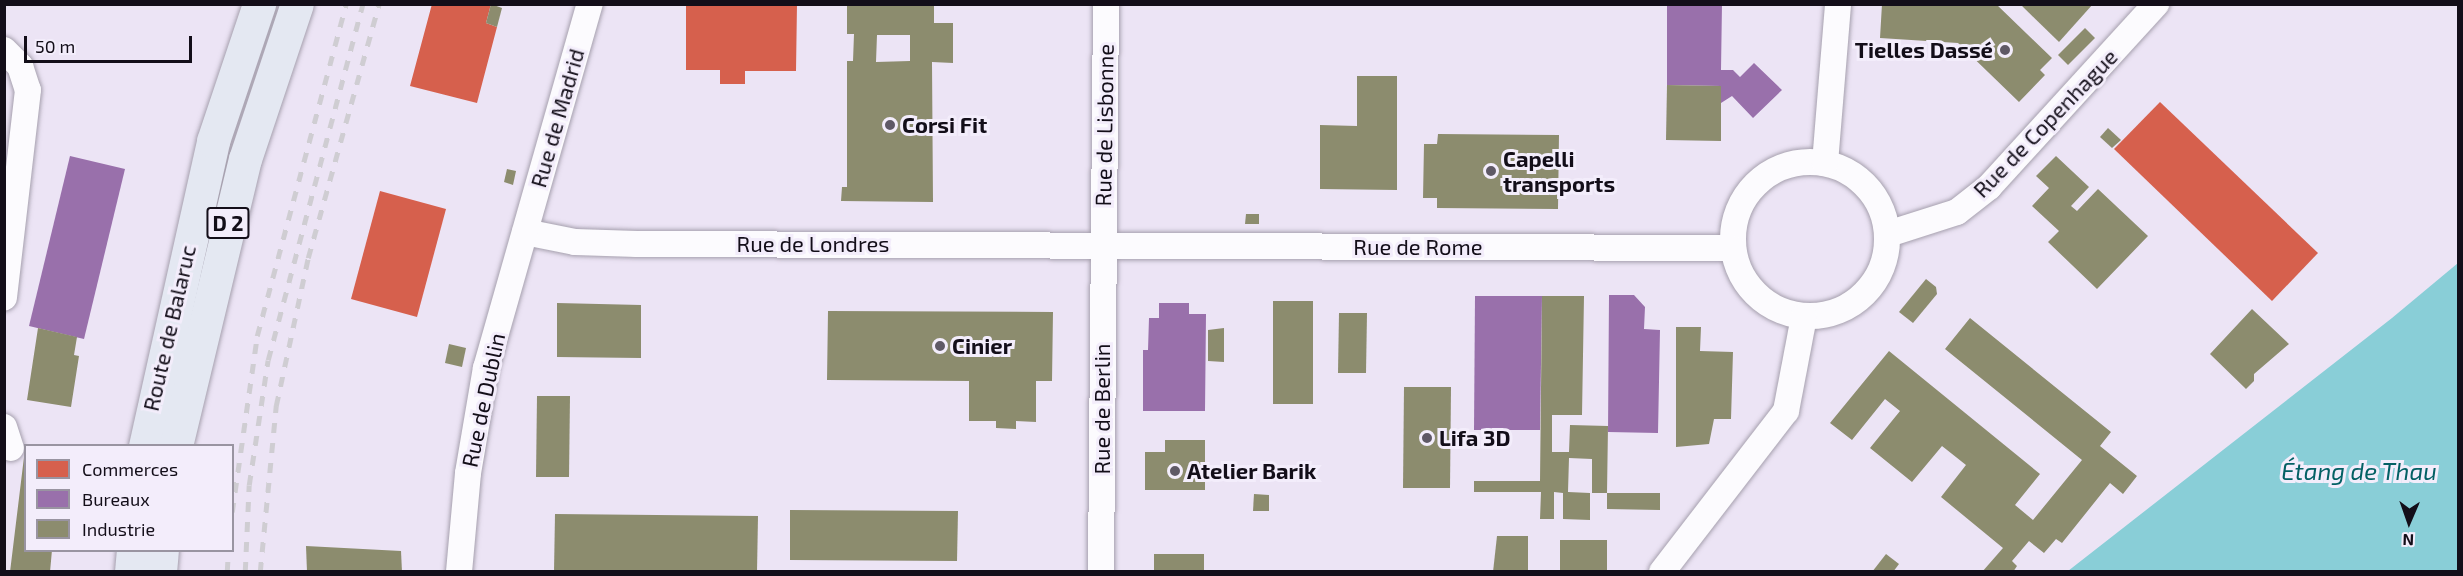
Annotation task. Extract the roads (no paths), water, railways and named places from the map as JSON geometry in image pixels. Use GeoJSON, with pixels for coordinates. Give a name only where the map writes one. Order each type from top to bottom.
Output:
{"type":"FeatureCollection","features":[{"type":"Feature","properties":{"kind":"main road","name":"Route de Balaruc"},"geometry":{"type":"LineString","coordinates":[[145,444],[213,141],[259,4]]}},
{"type":"Feature","properties":{"kind":"main road","name":"Route de Balaruc"},"geometry":{"type":"LineString","coordinates":[[176,444],[245,159],[297,4]]}},
{"type":"Feature","properties":{"kind":"main road"},"geometry":{"type":"LineString","coordinates":[[131,572],[133,552]]}},
{"type":"Feature","properties":{"kind":"main road"},"geometry":{"type":"LineString","coordinates":[[160,572],[162,552]]}},
{"type":"Feature","properties":{"kind":"street","name":"Rue de Madrid"},"geometry":{"type":"LineString","coordinates":[[525,232],[590,4]]}},
{"type":"Feature","properties":{"kind":"street","name":"Rue de Lisbonne"},"geometry":{"type":"LineString","coordinates":[[1103,246],[1106,4]]}},
{"type":"Feature","properties":{"kind":"street"},"geometry":{"type":"LineString","coordinates":[[1825,163],[1838,4]]}},
{"type":"Feature","properties":{"kind":"street","name":"Rue de Copenhague"},"geometry":{"type":"LineString","coordinates":[[1888,234],[1957,212],[1989,187],[2156,4]]}},
{"type":"Feature","properties":{"kind":"street"},"geometry":{"type":"LineString","coordinates":[[4,50],[20,66],[28,90],[9,226],[4,298]]}},
{"type":"Feature","properties":{"kind":"street"},"geometry":{"type":"LineString","coordinates":[[1801,162],[1825,163],[1849,172],[1868,188],[1882,209],[1888,234],[1885,260],[1874,284],[1855,303],[1831,314],[1804,317],[1778,310],[1755,295],[1740,274],[1732,248],[1733,224],[1739,208],[1757,182],[1778,169],[1801,162]]}},
{"type":"Feature","properties":{"kind":"street","name":"Rue de Londres"},"geometry":{"type":"LineString","coordinates":[[525,232],[575,242],[637,244],[1103,246]]}},
{"type":"Feature","properties":{"kind":"street","name":"Rue de Dublin"},"geometry":{"type":"LineString","coordinates":[[459,572],[468,473],[486,368],[525,232]]}},
{"type":"Feature","properties":{"kind":"street","name":"Rue de Rome"},"geometry":{"type":"LineString","coordinates":[[1103,246],[1732,248]]}},
{"type":"Feature","properties":{"kind":"street","name":"Rue de Berlin"},"geometry":{"type":"LineString","coordinates":[[1101,572],[1103,246]]}},
{"type":"Feature","properties":{"kind":"street"},"geometry":{"type":"LineString","coordinates":[[1662,572],[1786,411],[1804,317]]}},
{"type":"Feature","properties":{"kind":"water","name":"Étang de Thau"},"geometry":{"type":"Polygon","coordinates":[[[2458,263],[2458,571],[2068,571],[2392,318],[2458,263]]]}},
{"type":"Feature","properties":{"kind":"railway"},"geometry":{"type":"LineString","coordinates":[[234,498],[257,336],[346,4]]}},
{"type":"Feature","properties":{"kind":"railway"},"geometry":{"type":"LineString","coordinates":[[245,572],[249,485],[268,360],[363,4]]}},
{"type":"Feature","properties":{"kind":"railway"},"geometry":{"type":"LineString","coordinates":[[260,572],[276,406],[308,258],[379,4]]}},
{"type":"Feature","properties":{"kind":"railway"},"geometry":{"type":"LineString","coordinates":[[227,572],[228,552]]}},
{"type":"Feature","properties":{"kind":"place","name":"Tielles Dassé"},"geometry":{"type":"Point","coordinates":[2005,50]}},
{"type":"Feature","properties":{"kind":"place","name":"Corsi Fit"},"geometry":{"type":"Point","coordinates":[890,125]}},
{"type":"Feature","properties":{"kind":"place","name":"Capelli transports"},"geometry":{"type":"Point","coordinates":[1491,171]}},
{"type":"Feature","properties":{"kind":"place","name":"Cinier"},"geometry":{"type":"Point","coordinates":[940,346]}},
{"type":"Feature","properties":{"kind":"place","name":"Lifa 3D"},"geometry":{"type":"Point","coordinates":[1427,438]}},
{"type":"Feature","properties":{"kind":"place","name":"Atelier Barik"},"geometry":{"type":"Point","coordinates":[1175,471]}}]}
